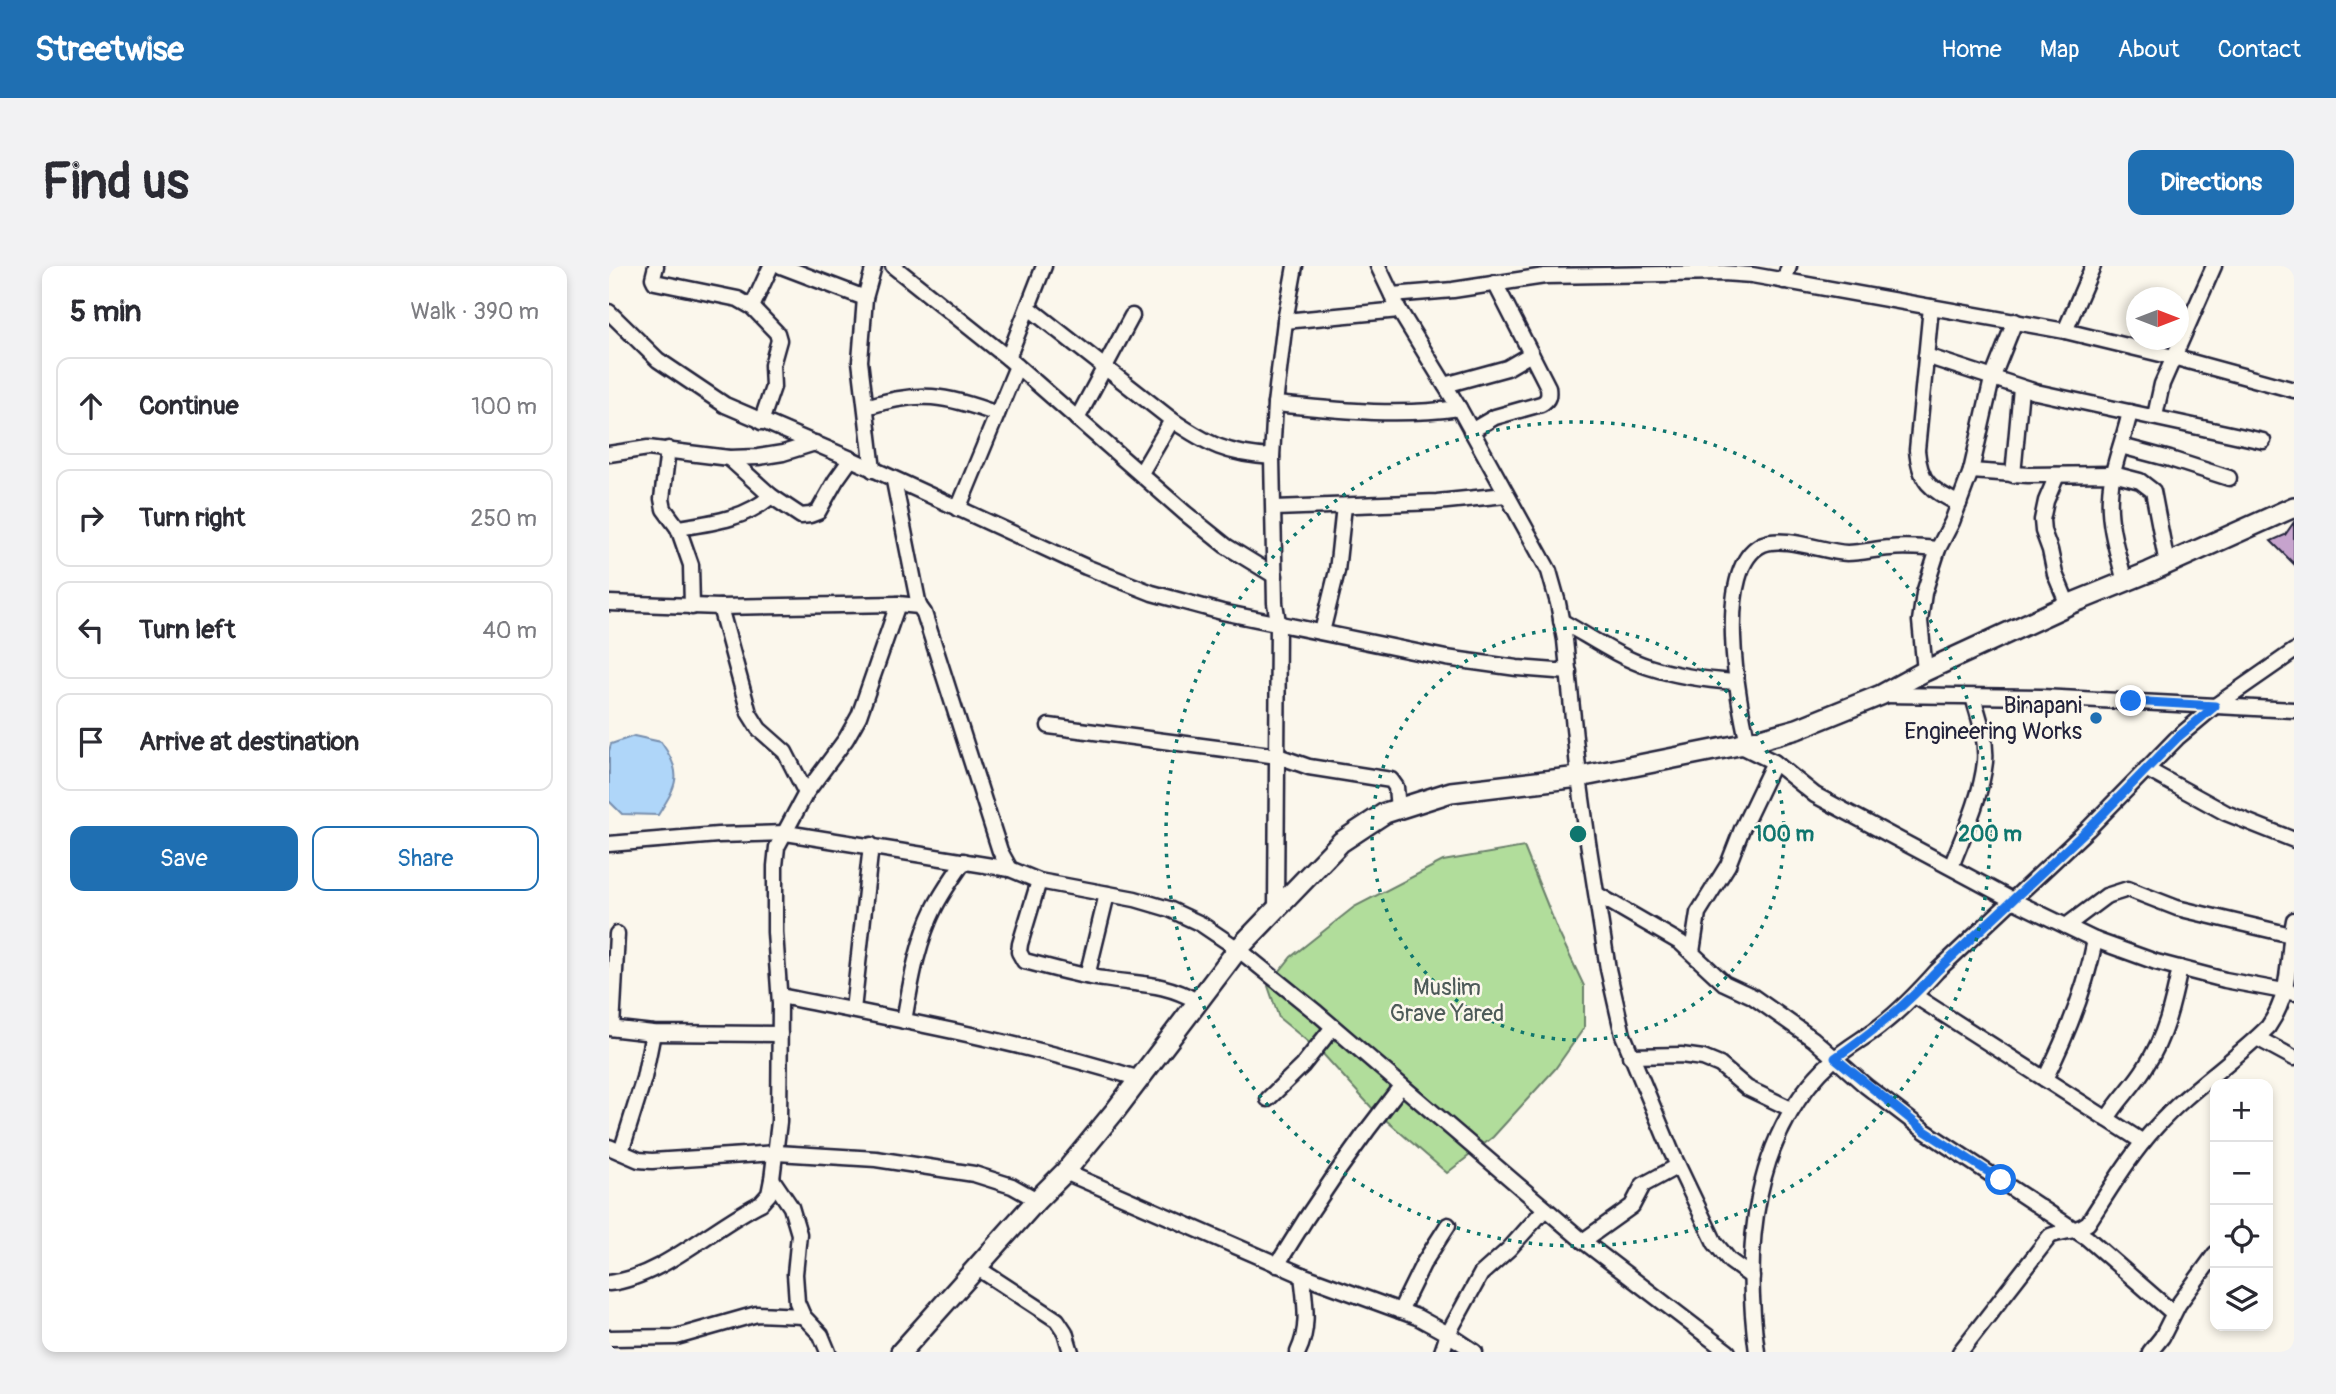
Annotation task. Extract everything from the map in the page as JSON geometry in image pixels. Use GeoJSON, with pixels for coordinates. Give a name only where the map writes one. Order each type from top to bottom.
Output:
{"type":"FeatureCollection","features":[{"type":"Feature","properties":{"kind":"main road"},"geometry":{"type":"LineString","coordinates":[[901,1352],[1065,1172],[1140,1079],[1238,949],[1341,842],[1385,813],[1451,792],[1579,777],[1744,744],[1797,729],[1881,695],[1925,671],[2294,507]]}},
{"type":"Feature","properties":{"kind":"street"},"geometry":{"type":"LineString","coordinates":[[656,266],[653,278],[659,284],[738,299],[752,307],[777,333],[779,340],[772,365],[773,387],[761,422]]}},
{"type":"Feature","properties":{"kind":"street"},"geometry":{"type":"LineString","coordinates":[[752,307],[771,266]]}},
{"type":"Feature","properties":{"kind":"street"},"geometry":{"type":"LineString","coordinates":[[781,266],[865,298]]}},
{"type":"Feature","properties":{"kind":"street"},"geometry":{"type":"LineString","coordinates":[[873,470],[860,361],[865,298],[874,266]]}},
{"type":"Feature","properties":{"kind":"street"},"geometry":{"type":"LineString","coordinates":[[958,509],[997,414],[1028,307],[1044,266]]}},
{"type":"Feature","properties":{"kind":"street"},"geometry":{"type":"LineString","coordinates":[[1276,908],[1278,622],[1275,603],[1272,457],[1275,404],[1295,266]]}},
{"type":"Feature","properties":{"kind":"street"},"geometry":{"type":"LineString","coordinates":[[1378,266],[1399,310],[1459,408],[1549,571],[1569,672],[1579,777],[1615,1002],[1630,1056],[1715,1243],[1730,1261],[1752,1277]]}},
{"type":"Feature","properties":{"kind":"street"},"geometry":{"type":"LineString","coordinates":[[1784,281],[1789,266]]}},
{"type":"Feature","properties":{"kind":"street"},"geometry":{"type":"LineString","coordinates":[[2065,331],[2093,266]]}},
{"type":"Feature","properties":{"kind":"street"},"geometry":{"type":"LineString","coordinates":[[2155,416],[2162,384],[2214,266]]}},
{"type":"Feature","properties":{"kind":"street"},"geometry":{"type":"LineString","coordinates":[[895,267],[1013,362],[1185,513],[1226,546],[1275,576]]}},
{"type":"Feature","properties":{"kind":"street"},"geometry":{"type":"LineString","coordinates":[[1392,295],[1453,290],[1545,271],[1700,270],[1752,275],[2065,331],[2292,384]]}},
{"type":"Feature","properties":{"kind":"street"},"geometry":{"type":"LineString","coordinates":[[1471,430],[1495,416],[1547,401],[1549,394],[1548,387],[1495,283]]}},
{"type":"Feature","properties":{"kind":"street"},"geometry":{"type":"LineString","coordinates":[[1028,307],[1172,420],[1219,448],[1243,455],[1272,457]]}},
{"type":"Feature","properties":{"kind":"street"},"geometry":{"type":"LineString","coordinates":[[1931,307],[1917,450],[1918,467],[1933,490],[1959,504]]}},
{"type":"Feature","properties":{"kind":"street"},"geometry":{"type":"LineString","coordinates":[[1285,321],[1399,310]]}},
{"type":"Feature","properties":{"kind":"street"},"geometry":{"type":"LineString","coordinates":[[609,312],[658,360],[725,405],[851,459],[1086,567],[1152,593],[1223,612],[1446,658],[1569,672]]}},
{"type":"Feature","properties":{"kind":"street"},"geometry":{"type":"LineString","coordinates":[[1077,419],[1132,316]]}},
{"type":"Feature","properties":{"kind":"street"},"geometry":{"type":"LineString","coordinates":[[1925,671],[1920,621],[1924,593],[1938,549],[1952,522],[1971,471],[1992,379],[2015,321]]}},
{"type":"Feature","properties":{"kind":"street"},"geometry":{"type":"LineString","coordinates":[[1445,385],[1507,368],[1531,354]]}},
{"type":"Feature","properties":{"kind":"street"},"geometry":{"type":"LineString","coordinates":[[1926,356],[2021,388],[2263,441]]}},
{"type":"Feature","properties":{"kind":"street"},"geometry":{"type":"LineString","coordinates":[[2013,474],[2021,388]]}},
{"type":"Feature","properties":{"kind":"street"},"geometry":{"type":"LineString","coordinates":[[866,407],[897,398],[930,396],[964,401],[997,414]]}},
{"type":"Feature","properties":{"kind":"street"},"geometry":{"type":"LineString","coordinates":[[1275,404],[1400,414],[1459,408]]}},
{"type":"Feature","properties":{"kind":"street"},"geometry":{"type":"LineString","coordinates":[[2125,582],[2111,526],[2109,497],[2130,412]]}},
{"type":"Feature","properties":{"kind":"street"},"geometry":{"type":"LineString","coordinates":[[1141,473],[1172,420]]}},
{"type":"Feature","properties":{"kind":"street"},"geometry":{"type":"LineString","coordinates":[[609,454],[648,447],[729,458],[783,453],[815,443]]}},
{"type":"Feature","properties":{"kind":"street"},"geometry":{"type":"LineString","coordinates":[[2121,446],[2229,478]]}},
{"type":"Feature","properties":{"kind":"street"},"geometry":{"type":"LineString","coordinates":[[668,449],[662,499],[664,509],[678,528],[691,565],[692,607]]}},
{"type":"Feature","properties":{"kind":"street"},"geometry":{"type":"LineString","coordinates":[[729,458],[771,496],[801,516],[818,512],[851,459]]}},
{"type":"Feature","properties":{"kind":"street"},"geometry":{"type":"LineString","coordinates":[[1971,471],[2057,475],[2113,474],[2140,481],[2153,491],[2167,564]]}},
{"type":"Feature","properties":{"kind":"street"},"geometry":{"type":"LineString","coordinates":[[2057,475],[2046,501],[2042,520],[2055,575],[2068,606]]}},
{"type":"Feature","properties":{"kind":"street"},"geometry":{"type":"LineString","coordinates":[[894,481],[919,606],[924,613],[1000,851],[1010,869]]}},
{"type":"Feature","properties":{"kind":"street"},"geometry":{"type":"LineString","coordinates":[[1275,508],[1437,502],[1506,495]]}},
{"type":"Feature","properties":{"kind":"street"},"geometry":{"type":"LineString","coordinates":[[678,528],[725,520],[748,512],[771,496]]}},
{"type":"Feature","properties":{"kind":"street"},"geometry":{"type":"LineString","coordinates":[[1322,632],[1337,571],[1344,506]]}},
{"type":"Feature","properties":{"kind":"street"},"geometry":{"type":"LineString","coordinates":[[1938,549],[1910,547],[1845,553],[1777,541],[1764,544],[1753,551],[1743,569],[1735,596],[1735,682],[1744,744],[1774,762],[1815,795],[2012,900],[2095,940],[2156,962],[2290,992]]}},
{"type":"Feature","properties":{"kind":"street"},"geometry":{"type":"LineString","coordinates":[[609,603],[692,607],[919,606]]}},
{"type":"Feature","properties":{"kind":"street"},"geometry":{"type":"LineString","coordinates":[[609,1283],[633,1278],[667,1261],[761,1203],[769,1194],[777,1153],[779,1122],[780,996],[775,932],[777,847],[806,793],[846,739],[859,716],[898,604]]}},
{"type":"Feature","properties":{"kind":"street"},"geometry":{"type":"LineString","coordinates":[[720,607],[749,713],[759,729],[785,752],[806,793]]}},
{"type":"Feature","properties":{"kind":"street"},"geometry":{"type":"LineString","coordinates":[[1561,621],[1647,667],[1691,677],[1735,682]]}},
{"type":"Feature","properties":{"kind":"street"},"geometry":{"type":"LineString","coordinates":[[1757,1352],[1752,1277],[1754,1222],[1770,1157],[1797,1098],[1835,1058],[1883,1025],[1915,996],[1937,971],[2088,829],[2177,738],[2215,706],[2294,651]]}},
{"type":"Feature","properties":{"kind":"street"},"geometry":{"type":"LineString","coordinates":[[1881,695],[2041,697],[2294,709]]}},
{"type":"Feature","properties":{"kind":"street"},"geometry":{"type":"LineString","coordinates":[[1951,867],[1976,802],[1985,760],[1983,730],[1973,697]]}},
{"type":"Feature","properties":{"kind":"street"},"geometry":{"type":"LineString","coordinates":[[1049,726],[1278,755],[1309,767],[1391,780],[1396,787],[1398,809]]}},
{"type":"Feature","properties":{"kind":"street"},"geometry":{"type":"LineString","coordinates":[[1692,952],[1698,913],[1728,865],[1774,762]]}},
{"type":"Feature","properties":{"kind":"street"},"geometry":{"type":"LineString","coordinates":[[2146,769],[2226,813],[2294,840]]}},
{"type":"Feature","properties":{"kind":"street"},"geometry":{"type":"LineString","coordinates":[[609,844],[786,832],[1010,869],[1039,881],[1135,899],[1169,909],[1201,924],[1238,949],[1583,1241],[1728,1352]]}},
{"type":"Feature","properties":{"kind":"street"},"geometry":{"type":"LineString","coordinates":[[853,1010],[871,845]]}},
{"type":"Feature","properties":{"kind":"street"},"geometry":{"type":"LineString","coordinates":[[904,1021],[914,965],[925,931],[936,906],[964,861]]}},
{"type":"Feature","properties":{"kind":"street"},"geometry":{"type":"LineString","coordinates":[[1039,881],[1020,944],[1019,952],[1024,961],[1104,979],[1144,982],[1183,993],[1197,1001]]}},
{"type":"Feature","properties":{"kind":"street"},"geometry":{"type":"LineString","coordinates":[[2066,926],[2106,896],[2128,889],[2177,908],[2291,935]]}},
{"type":"Feature","properties":{"kind":"street"},"geometry":{"type":"LineString","coordinates":[[1087,976],[1107,894]]}},
{"type":"Feature","properties":{"kind":"street"},"geometry":{"type":"LineString","coordinates":[[1598,895],[1692,952],[1724,983],[1752,996],[1812,1039],[1925,1131],[2077,1231],[2173,1313]]}},
{"type":"Feature","properties":{"kind":"street"},"geometry":{"type":"LineString","coordinates":[[1960,1352],[2050,1236],[2062,1231],[2077,1231],[2088,1223],[2143,1142],[2184,1099],[2257,1038],[2278,1013],[2290,992],[2291,935],[2294,920]]}},
{"type":"Feature","properties":{"kind":"street"},"geometry":{"type":"LineString","coordinates":[[617,934],[610,1028],[653,1033],[780,1034]]}},
{"type":"Feature","properties":{"kind":"street"},"geometry":{"type":"LineString","coordinates":[[2045,1079],[2083,988],[2095,940]]}},
{"type":"Feature","properties":{"kind":"street"},"geometry":{"type":"LineString","coordinates":[[2107,1119],[2142,1073],[2156,1049],[2181,968]]}},
{"type":"Feature","properties":{"kind":"street"},"geometry":{"type":"LineString","coordinates":[[780,996],[1078,1060],[1140,1079]]}},
{"type":"Feature","properties":{"kind":"street"},"geometry":{"type":"LineString","coordinates":[[1915,996],[2143,1142]]}},
{"type":"Feature","properties":{"kind":"street"},"geometry":{"type":"LineString","coordinates":[[1268,1099],[1302,1066],[1333,1027]]}},
{"type":"Feature","properties":{"kind":"street"},"geometry":{"type":"LineString","coordinates":[[653,1033],[644,1078],[615,1150],[639,1160],[652,1161],[777,1153],[876,1159],[974,1174],[1013,1186],[1037,1200]]}},
{"type":"Feature","properties":{"kind":"street"},"geometry":{"type":"LineString","coordinates":[[2257,1038],[2294,1058]]}},
{"type":"Feature","properties":{"kind":"street"},"geometry":{"type":"LineString","coordinates":[[1630,1056],[1681,1055],[1703,1058],[1720,1065],[1747,1088],[1791,1109]]}},
{"type":"Feature","properties":{"kind":"street"},"geometry":{"type":"LineString","coordinates":[[1277,1265],[1356,1143],[1401,1086]]}},
{"type":"Feature","properties":{"kind":"street"},"geometry":{"type":"LineString","coordinates":[[1583,1241],[1632,1206],[1643,1185],[1678,1166]]}},
{"type":"Feature","properties":{"kind":"street"},"geometry":{"type":"LineString","coordinates":[[1065,1172],[1277,1265],[1400,1311],[1448,1334],[1475,1352]]}},
{"type":"Feature","properties":{"kind":"street"},"geometry":{"type":"LineString","coordinates":[[772,1179],[784,1194],[797,1220],[797,1302],[803,1316],[821,1335],[828,1352]]}},
{"type":"Feature","properties":{"kind":"street"},"geometry":{"type":"LineString","coordinates":[[1442,1352],[1448,1334],[1481,1274],[1545,1209]]}},
{"type":"Feature","properties":{"kind":"street"},"geometry":{"type":"LineString","coordinates":[[1400,1311],[1423,1264],[1448,1225]]}},
{"type":"Feature","properties":{"kind":"street"},"geometry":{"type":"LineString","coordinates":[[2150,1352],[2162,1337],[2173,1313],[2210,1261]]}},
{"type":"Feature","properties":{"kind":"street"},"geometry":{"type":"LineString","coordinates":[[976,1267],[1057,1320],[1065,1332],[1071,1352]]}},
{"type":"Feature","properties":{"kind":"street"},"geometry":{"type":"LineString","coordinates":[[1298,1352],[1307,1320],[1302,1275]]}},
{"type":"Feature","properties":{"kind":"street"},"geometry":{"type":"LineString","coordinates":[[609,1338],[675,1337],[757,1314],[803,1316]]}},
{"type":"Feature","properties":{"kind":"green space","name":"Muslim Grave Yared"},"geometry":{"type":"Polygon","coordinates":[[[1524,847],[1584,986],[1584,1028],[1555,1069],[1493,1137],[1447,1173],[1372,1108],[1323,1054],[1279,1018],[1268,986],[1291,957],[1354,907],[1443,861],[1524,847]]]}},
{"type":"Feature","properties":{"kind":"water"},"geometry":{"type":"Polygon","coordinates":[[[634,736],[661,742],[673,763],[673,787],[658,815],[622,814],[609,801],[611,744],[634,736]]]}},
{"type":"Feature","properties":{"kind":"building"},"geometry":{"type":"Polygon","coordinates":[[[2294,522],[2294,564],[2271,541],[2285,535],[2294,522]]]}},
{"type":"Feature","properties":{"kind":"place","name":"Binapani Engineering Works"},"geometry":{"type":"Point","coordinates":[2096,718]}},
{"type":"Feature","properties":{"kind":"route"},"geometry":{"type":"LineString","coordinates":[[2001,1180],[1925,1131],[1866,1086],[1835,1058],[1883,1025],[1915,996],[1937,971],[2088,829],[2177,738],[2215,706],[2131,701]]}}]}
